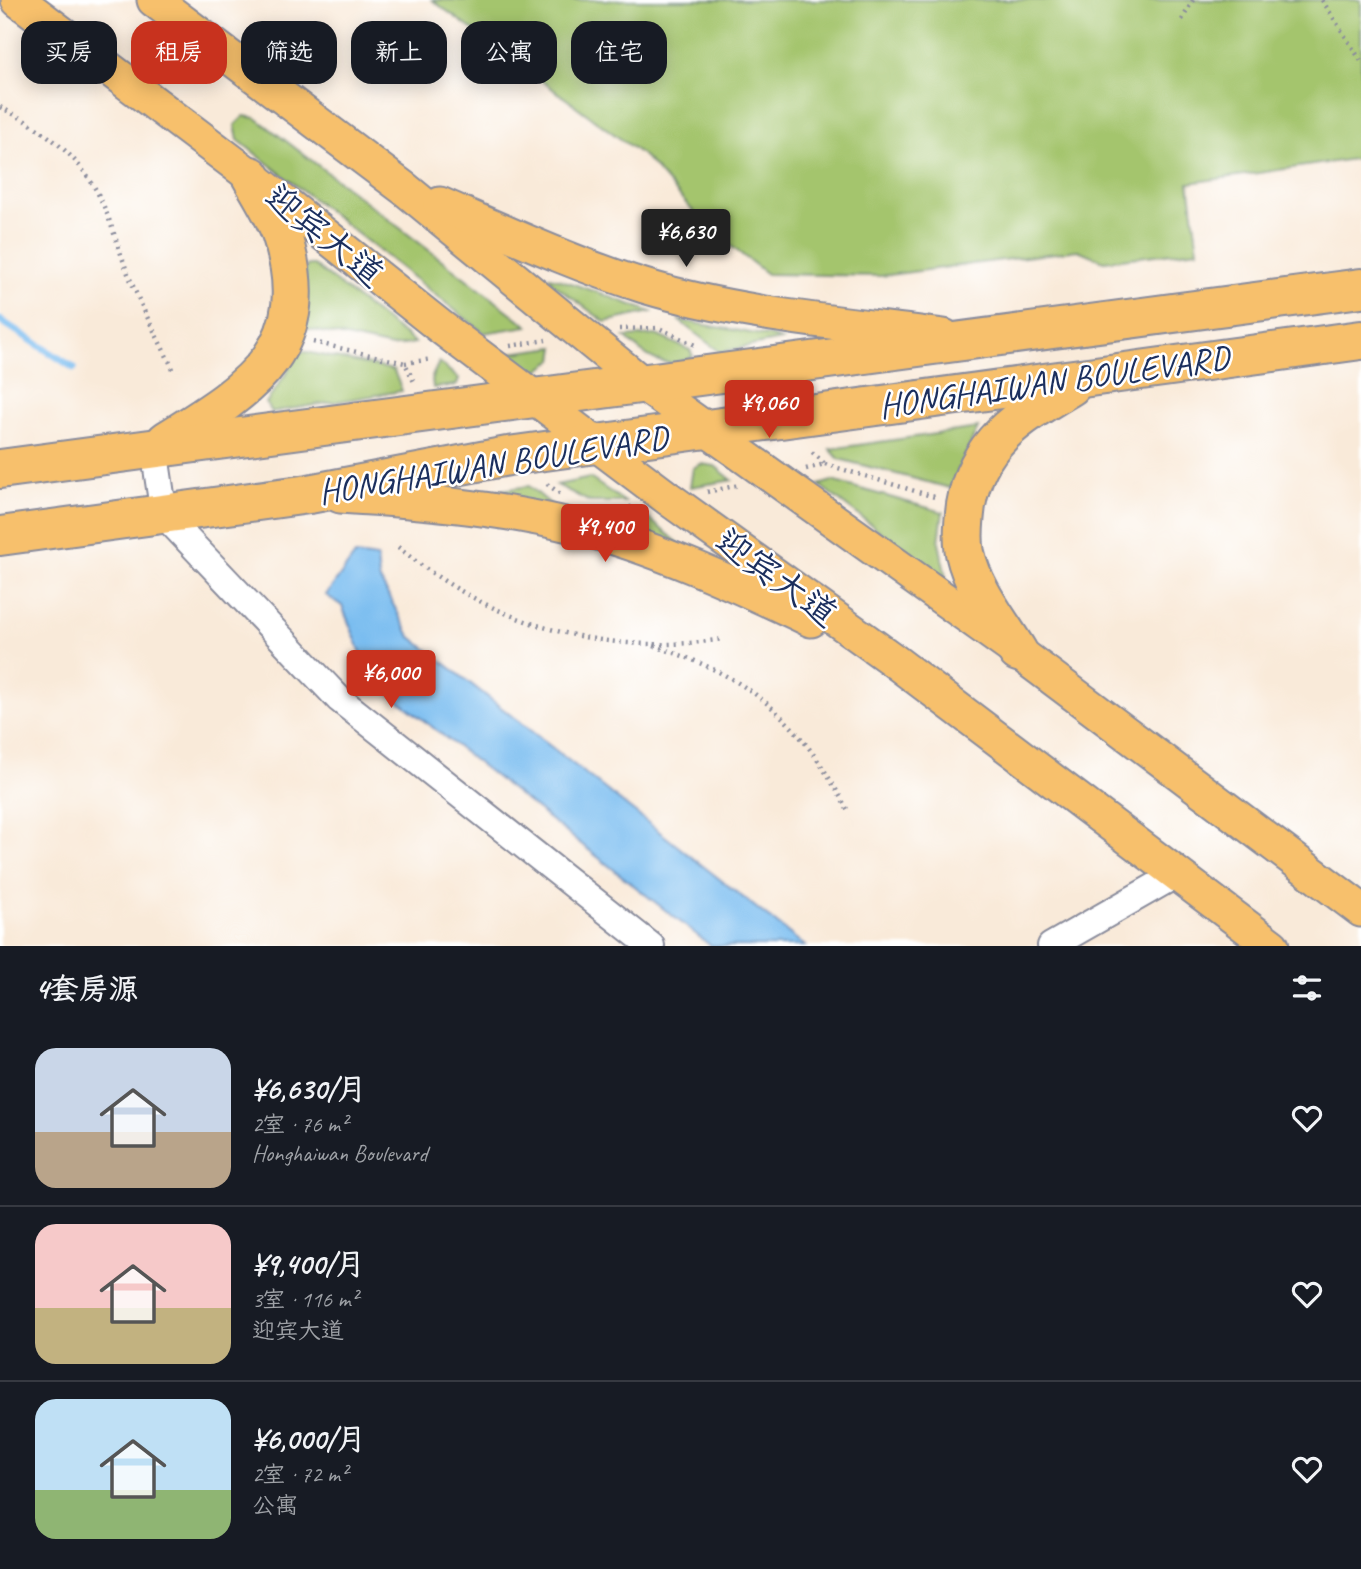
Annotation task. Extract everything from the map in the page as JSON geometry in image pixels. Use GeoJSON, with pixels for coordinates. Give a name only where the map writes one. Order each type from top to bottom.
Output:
{"type":"FeatureCollection","features":[{"type":"Feature","properties":{"kind":"highway"},"geometry":{"type":"LineString","coordinates":[[154,448],[241,393],[267,366],[288,321],[291,298],[281,232],[251,176]]}},
{"type":"Feature","properties":{"kind":"highway","name":"HONGHAIWAN BOULEVARD"},"geometry":{"type":"LineString","coordinates":[[0,468],[538,399],[1361,288]]}},
{"type":"Feature","properties":{"kind":"highway","name":"HONGHAIWAN BOULEVARD"},"geometry":{"type":"LineString","coordinates":[[0,537],[309,494],[508,456],[1361,340]]}},
{"type":"Feature","properties":{"kind":"highway"},"geometry":{"type":"LineString","coordinates":[[1018,652],[981,591],[965,553],[964,520],[970,486],[980,459],[998,436],[1028,411],[1084,377]]}},
{"type":"Feature","properties":{"kind":"main road","name":"迎宾大道"},"geometry":{"type":"LineString","coordinates":[[18,0],[251,176],[442,328],[601,445],[669,499],[893,660],[1272,946]]}},
{"type":"Feature","properties":{"kind":"main road"},"geometry":{"type":"LineString","coordinates":[[154,0],[405,189],[643,384],[1018,652],[1361,911]]}},
{"type":"Feature","properties":{"kind":"main road"},"geometry":{"type":"LineString","coordinates":[[405,189],[573,260],[666,292],[754,310],[970,340]]}},
{"type":"Feature","properties":{"kind":"main road"},"geometry":{"type":"LineString","coordinates":[[309,494],[438,503],[545,521],[604,535],[759,595],[893,660]]}},
{"type":"Feature","properties":{"kind":"street"},"geometry":{"type":"LineString","coordinates":[[154,448],[164,515],[339,699],[650,946]]}},
{"type":"Feature","properties":{"kind":"street"},"geometry":{"type":"LineString","coordinates":[[1051,946],[1177,874]]}},
{"type":"Feature","properties":{"kind":"path"},"geometry":{"type":"LineString","coordinates":[[1182,20],[1193,0]]}},
{"type":"Feature","properties":{"kind":"path"},"geometry":{"type":"LineString","coordinates":[[1322,0],[1361,61]]}},
{"type":"Feature","properties":{"kind":"path"},"geometry":{"type":"LineString","coordinates":[[0,107],[29,122],[60,145],[85,170],[101,199],[138,298],[173,369]]}},
{"type":"Feature","properties":{"kind":"path"},"geometry":{"type":"LineString","coordinates":[[615,330],[659,328],[700,348]]}},
{"type":"Feature","properties":{"kind":"path"},"geometry":{"type":"LineString","coordinates":[[301,339],[405,363],[432,359]]}},
{"type":"Feature","properties":{"kind":"path"},"geometry":{"type":"LineString","coordinates":[[502,347],[550,340]]}},
{"type":"Feature","properties":{"kind":"path"},"geometry":{"type":"LineString","coordinates":[[405,363],[420,394]]}},
{"type":"Feature","properties":{"kind":"path"},"geometry":{"type":"LineString","coordinates":[[809,449],[825,464],[946,500]]}},
{"type":"Feature","properties":{"kind":"path"},"geometry":{"type":"LineString","coordinates":[[802,470],[825,464]]}},
{"type":"Feature","properties":{"kind":"path"},"geometry":{"type":"LineString","coordinates":[[696,495],[740,484]]}},
{"type":"Feature","properties":{"kind":"path"},"geometry":{"type":"LineString","coordinates":[[398,547],[441,581],[488,607],[529,624],[589,639],[646,644],[690,644],[723,639]]}},
{"type":"Feature","properties":{"kind":"path"},"geometry":{"type":"LineString","coordinates":[[646,644],[721,672],[780,713],[810,747],[849,813]]}},
{"type":"Feature","properties":{"kind":"green space"},"geometry":{"type":"Polygon","coordinates":[[[432,0],[1361,0],[1361,158],[1189,183],[1198,250],[1104,261],[1078,250],[881,276],[767,274],[709,229],[645,157],[546,84],[557,84],[557,21],[461,21],[432,0]]]}},
{"type":"Feature","properties":{"kind":"green space"},"geometry":{"type":"Polygon","coordinates":[[[244,116],[256,118],[528,326],[484,333],[238,140],[235,125],[244,116]]]}},
{"type":"Feature","properties":{"kind":"green space"},"geometry":{"type":"Polygon","coordinates":[[[314,265],[415,343],[392,347],[304,328],[306,266],[314,265]]]}},
{"type":"Feature","properties":{"kind":"green space"},"geometry":{"type":"Polygon","coordinates":[[[549,277],[651,312],[605,322],[552,283],[549,277]]]}},
{"type":"Feature","properties":{"kind":"green space"},"geometry":{"type":"Polygon","coordinates":[[[678,320],[773,337],[781,340],[720,352],[678,320]]]}},
{"type":"Feature","properties":{"kind":"green space"},"geometry":{"type":"Polygon","coordinates":[[[656,335],[690,350],[693,356],[674,363],[656,360],[625,337],[656,335]]]}},
{"type":"Feature","properties":{"kind":"green space"},"geometry":{"type":"Polygon","coordinates":[[[555,347],[553,360],[538,371],[525,368],[511,353],[555,347]]]}},
{"type":"Feature","properties":{"kind":"green space"},"geometry":{"type":"Polygon","coordinates":[[[297,350],[389,369],[394,371],[402,391],[272,412],[266,403],[288,371],[297,350]]]}},
{"type":"Feature","properties":{"kind":"green space"},"geometry":{"type":"Polygon","coordinates":[[[439,362],[459,379],[457,385],[433,388],[432,377],[439,362]]]}},
{"type":"Feature","properties":{"kind":"green space"},"geometry":{"type":"Polygon","coordinates":[[[978,428],[950,488],[839,459],[830,449],[978,428]]]}},
{"type":"Feature","properties":{"kind":"green space"},"geometry":{"type":"Polygon","coordinates":[[[701,464],[715,466],[732,480],[690,487],[693,468],[701,464]]]}},
{"type":"Feature","properties":{"kind":"green space"},"geometry":{"type":"Polygon","coordinates":[[[590,478],[625,502],[590,502],[557,485],[590,478]]]}},
{"type":"Feature","properties":{"kind":"green space"},"geometry":{"type":"Polygon","coordinates":[[[832,481],[943,512],[939,542],[946,578],[937,575],[819,485],[832,481]]]}},
{"type":"Feature","properties":{"kind":"green space"},"geometry":{"type":"Polygon","coordinates":[[[529,486],[567,518],[461,496],[529,486]]]}},
{"type":"Feature","properties":{"kind":"green space"},"geometry":{"type":"Polygon","coordinates":[[[649,519],[696,557],[600,525],[649,519]]]}},
{"type":"Feature","properties":{"kind":"water"},"geometry":{"type":"Polygon","coordinates":[[[355,555],[377,558],[379,578],[410,636],[805,946],[711,946],[380,686],[368,670],[342,606],[326,595],[355,555]]]}},
{"type":"Feature","properties":{"kind":"waterway"},"geometry":{"type":"LineString","coordinates":[[0,320],[74,368]]}}]}
